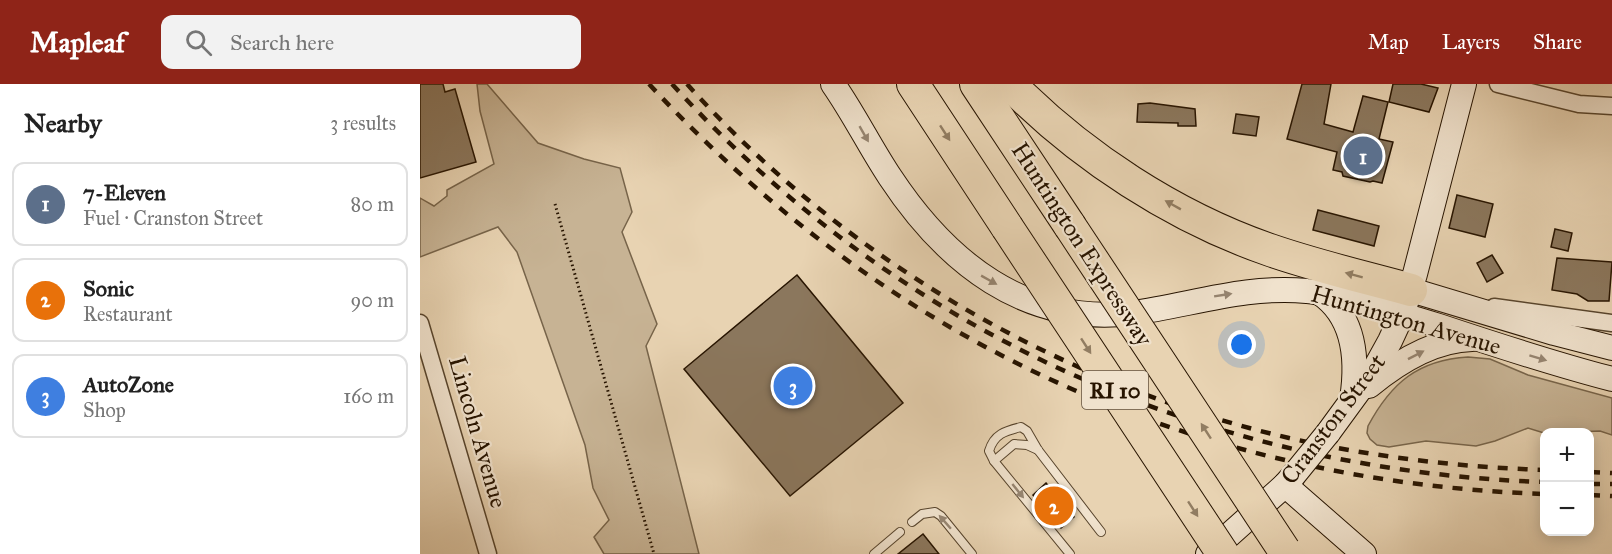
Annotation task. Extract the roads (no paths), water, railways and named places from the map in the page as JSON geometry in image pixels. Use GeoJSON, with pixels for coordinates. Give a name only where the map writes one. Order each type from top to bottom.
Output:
{"type":"FeatureCollection","features":[{"type":"Feature","properties":{"kind":"highway","name":"RI 10"},"geometry":{"type":"LineString","coordinates":[[913,84],[1223,554]]}},
{"type":"Feature","properties":{"kind":"highway","name":"Huntington Expressway"},"geometry":{"type":"LineString","coordinates":[[976,84],[1286,552]]}},
{"type":"Feature","properties":{"kind":"highway"},"geometry":{"type":"LineString","coordinates":[[1010,84],[1047,119],[1096,157],[1136,184],[1203,221],[1270,250],[1406,302]]}},
{"type":"Feature","properties":{"kind":"main road","name":"Huntington Avenue"},"geometry":{"type":"LineString","coordinates":[[833,84],[890,177],[931,231],[954,255],[977,272],[1025,298],[1072,314],[1102,315],[1150,310],[1238,293],[1284,290],[1406,302],[1458,303],[1554,333],[1612,348]]}},
{"type":"Feature","properties":{"kind":"main road","name":"Cranston Street"},"geometry":{"type":"LineString","coordinates":[[1208,554],[1289,481],[1328,433],[1381,357],[1406,302],[1464,84]]}},
{"type":"Feature","properties":{"kind":"main road"},"geometry":{"type":"LineString","coordinates":[[1320,293],[1332,302],[1340,313],[1351,338],[1355,367],[1351,401]]}},
{"type":"Feature","properties":{"kind":"main road","name":"Huntington Avenue"},"geometry":{"type":"LineString","coordinates":[[1406,302],[1478,339],[1612,379]]}},
{"type":"Feature","properties":{"kind":"main road"},"geometry":{"type":"LineString","coordinates":[[1351,401],[1388,371],[1425,350],[1450,342],[1478,339]]}},
{"type":"Feature","properties":{"kind":"main road"},"geometry":{"type":"LineString","coordinates":[[1289,481],[1364,554]]}},
{"type":"Feature","properties":{"kind":"street"},"geometry":{"type":"LineString","coordinates":[[1498,84],[1579,104],[1612,106]]}},
{"type":"Feature","properties":{"kind":"street","name":"Huntington Avenue"},"geometry":{"type":"LineString","coordinates":[[1458,303],[1612,322]]}},
{"type":"Feature","properties":{"kind":"street","name":"Lincoln Avenue"},"geometry":{"type":"LineString","coordinates":[[420,323],[488,554]]}},
{"type":"Feature","properties":{"kind":"lane"},"geometry":{"type":"LineString","coordinates":[[1070,554],[994,461],[989,451],[996,437],[1021,427],[1027,431],[1038,450],[1101,532]]}},
{"type":"Feature","properties":{"kind":"lane"},"geometry":{"type":"LineString","coordinates":[[994,461],[1014,444],[1027,445],[1038,450]]}},
{"type":"Feature","properties":{"kind":"lane"},"geometry":{"type":"LineString","coordinates":[[912,522],[928,511],[935,512],[941,516],[972,554]]}},
{"type":"Feature","properties":{"kind":"lane"},"geometry":{"type":"LineString","coordinates":[[874,554],[900,532]]}},
{"type":"Feature","properties":{"kind":"railway"},"geometry":{"type":"LineString","coordinates":[[649,84],[742,175],[840,255],[945,324],[1055,381],[1170,427],[1290,461],[1415,484],[1540,494]]}},
{"type":"Feature","properties":{"kind":"railway"},"geometry":{"type":"LineString","coordinates":[[672,84],[761,172],[857,250],[959,316],[1068,372],[1181,417],[1298,450],[1420,472],[1540,482]]}},
{"type":"Feature","properties":{"kind":"railway"},"geometry":{"type":"LineString","coordinates":[[687,84],[749,147],[815,206],[886,259],[961,307],[1040,349],[1121,385],[1204,415],[1289,438],[1352,451],[1416,460],[1540,470]]}},
{"type":"Feature","properties":{"kind":"railway"},"geometry":{"type":"LineString","coordinates":[[1594,472],[1612,473]]}},
{"type":"Feature","properties":{"kind":"railway"},"geometry":{"type":"LineString","coordinates":[[1594,484],[1612,484]]}},
{"type":"Feature","properties":{"kind":"railway"},"geometry":{"type":"LineString","coordinates":[[1594,495],[1612,496]]}},
{"type":"Feature","properties":{"kind":"place","name":"7-Eleven"},"geometry":{"type":"Point","coordinates":[1363,156]}},
{"type":"Feature","properties":{"kind":"place","name":"AutoZone"},"geometry":{"type":"Point","coordinates":[793,386]}},
{"type":"Feature","properties":{"kind":"place","name":"Sonic"},"geometry":{"type":"Point","coordinates":[1054,506]}}]}
